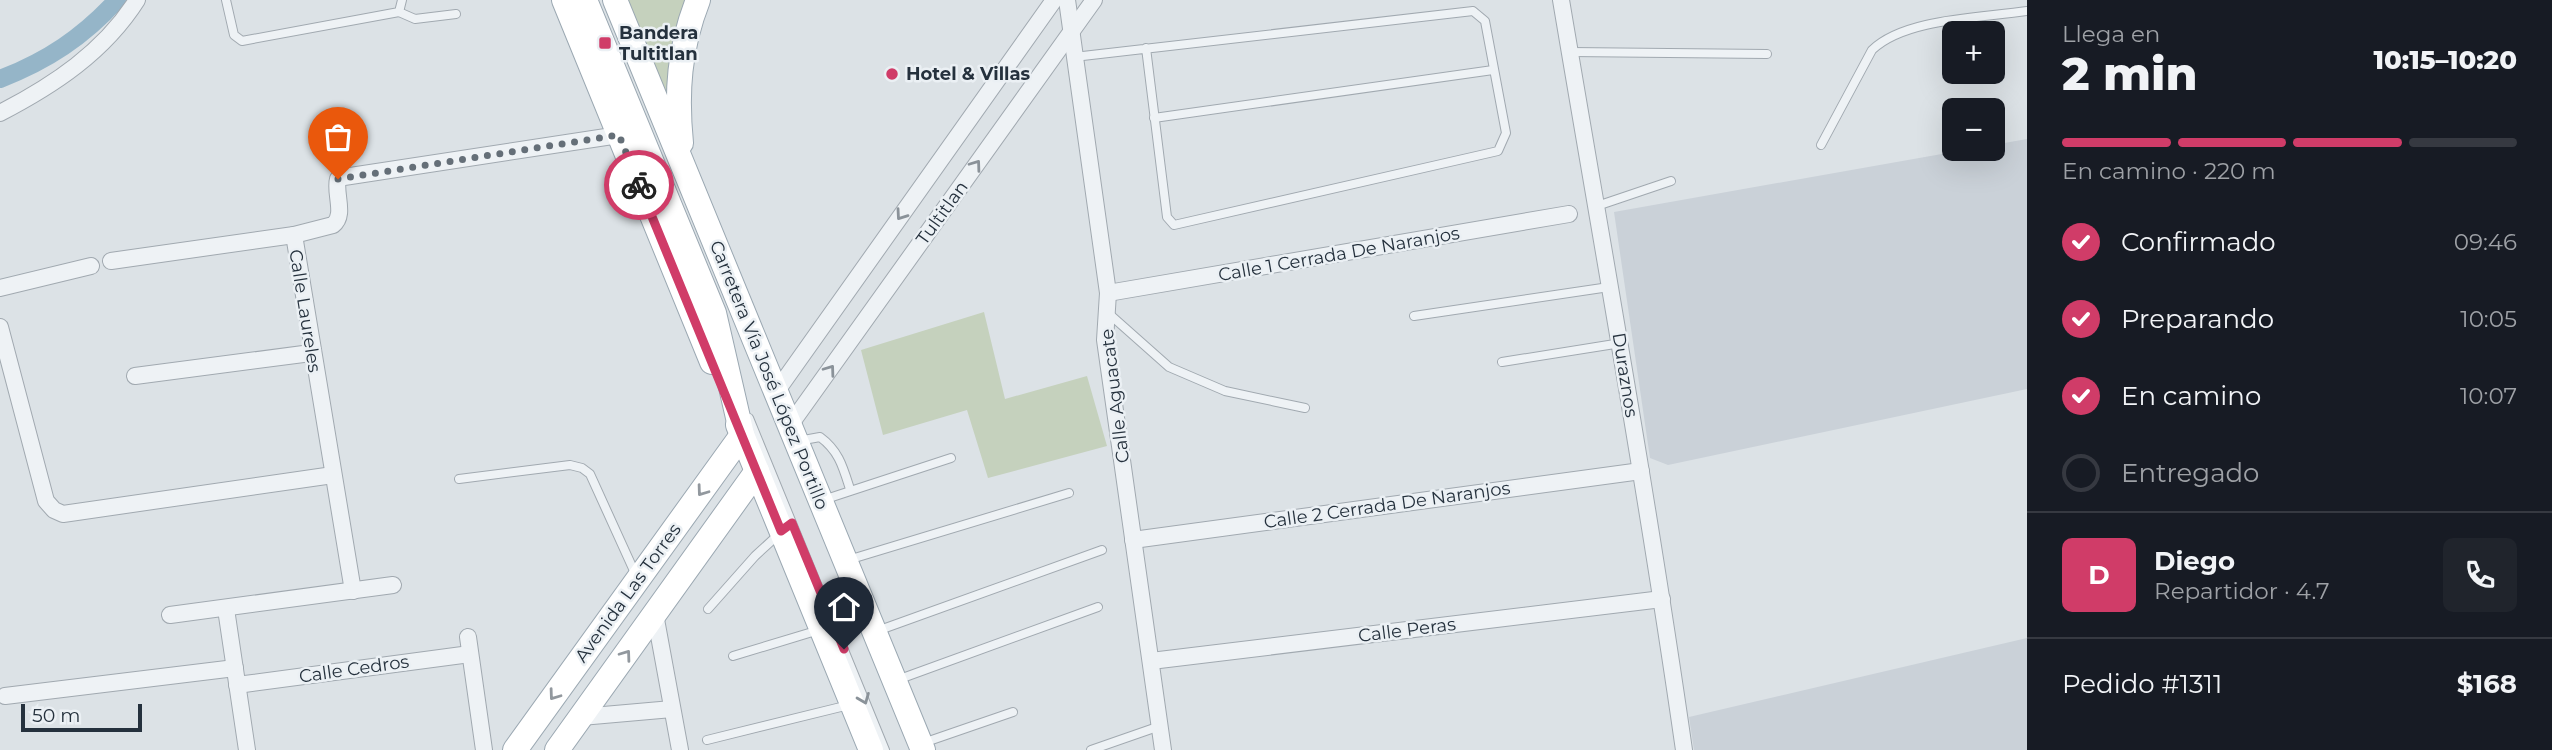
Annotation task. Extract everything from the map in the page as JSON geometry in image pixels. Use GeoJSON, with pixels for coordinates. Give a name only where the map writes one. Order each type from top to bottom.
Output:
{"type":"FeatureCollection","features":[{"type":"Feature","properties":{"kind":"main road"},"geometry":{"type":"LineString","coordinates":[[564,0],[757,471],[787,527],[821,629],[871,750]]}},
{"type":"Feature","properties":{"kind":"main road"},"geometry":{"type":"LineString","coordinates":[[585,0],[714,313],[742,435]]}},
{"type":"Feature","properties":{"kind":"main road","name":"Carretera Vía José López Portillo"},"geometry":{"type":"LineString","coordinates":[[615,0],[895,681],[920,748]]}},
{"type":"Feature","properties":{"kind":"main road"},"geometry":{"type":"LineString","coordinates":[[683,165],[678,94],[680,62],[698,0]]}},
{"type":"Feature","properties":{"kind":"main road","name":"Avenida Las Torres"},"geometry":{"type":"LineString","coordinates":[[514,750],[742,435]]}},
{"type":"Feature","properties":{"kind":"main road","name":"Avenida Las Torres"},"geometry":{"type":"LineString","coordinates":[[557,750],[757,471]]}},
{"type":"Feature","properties":{"kind":"street"},"geometry":{"type":"LineString","coordinates":[[0,113],[44,90],[86,59],[126,17],[136,0]]}},
{"type":"Feature","properties":{"kind":"street","name":"Tultitlan"},"geometry":{"type":"LineString","coordinates":[[776,392],[1054,0]]}},
{"type":"Feature","properties":{"kind":"street","name":"Calle Aguacate"},"geometry":{"type":"LineString","coordinates":[[1067,0],[1108,293],[1105,340],[1163,750]]}},
{"type":"Feature","properties":{"kind":"street","name":"Tultitlan"},"geometry":{"type":"LineString","coordinates":[[793,433],[1094,0]]}},
{"type":"Feature","properties":{"kind":"street","name":"Duraznos"},"geometry":{"type":"LineString","coordinates":[[1561,0],[1594,207],[1621,343],[1684,750]]}},
{"type":"Feature","properties":{"kind":"street","name":"Calle Laureles"},"geometry":{"type":"LineString","coordinates":[[353,591],[311,353],[294,235],[338,221],[336,185],[338,179],[344,177],[619,135]]}},
{"type":"Feature","properties":{"kind":"street","name":"Calle 1 Cerrada De Naranjos"},"geometry":{"type":"LineString","coordinates":[[1108,293],[1569,215]]}},
{"type":"Feature","properties":{"kind":"street"},"geometry":{"type":"LineString","coordinates":[[111,261],[294,235]]}},
{"type":"Feature","properties":{"kind":"street"},"geometry":{"type":"LineString","coordinates":[[0,288],[91,266]]}},
{"type":"Feature","properties":{"kind":"street"},"geometry":{"type":"LineString","coordinates":[[0,327],[46,501],[54,510],[63,514],[333,475]]}},
{"type":"Feature","properties":{"kind":"street"},"geometry":{"type":"LineString","coordinates":[[135,376],[311,353]]}},
{"type":"Feature","properties":{"kind":"street","name":"Calle 2 Cerrada De Naranjos"},"geometry":{"type":"LineString","coordinates":[[1133,540],[1641,471]]}},
{"type":"Feature","properties":{"kind":"street"},"geometry":{"type":"LineString","coordinates":[[170,615],[393,585]]}},
{"type":"Feature","properties":{"kind":"street","name":"Calle Peras"},"geometry":{"type":"LineString","coordinates":[[1151,661],[1662,599]]}},
{"type":"Feature","properties":{"kind":"street"},"geometry":{"type":"LineString","coordinates":[[226,609],[247,750]]}},
{"type":"Feature","properties":{"kind":"street"},"geometry":{"type":"LineString","coordinates":[[655,614],[680,750]]}},
{"type":"Feature","properties":{"kind":"street","name":"Calle Cedros"},"geometry":{"type":"LineString","coordinates":[[5,696],[236,677],[469,646],[484,750]]}},
{"type":"Feature","properties":{"kind":"street"},"geometry":{"type":"LineString","coordinates":[[581,717],[672,709]]}},
{"type":"Feature","properties":{"kind":"lane"},"geometry":{"type":"LineString","coordinates":[[226,0],[234,35],[242,41],[399,12],[415,19],[456,14]]}},
{"type":"Feature","properties":{"kind":"lane"},"geometry":{"type":"LineString","coordinates":[[399,12],[402,9],[402,0]]}},
{"type":"Feature","properties":{"kind":"lane"},"geometry":{"type":"LineString","coordinates":[[580,0],[718,338],[787,527],[885,750]]}},
{"type":"Feature","properties":{"kind":"lane"},"geometry":{"type":"LineString","coordinates":[[609,0],[920,748],[1013,712]]}},
{"type":"Feature","properties":{"kind":"lane"},"geometry":{"type":"LineString","coordinates":[[1074,57],[1146,48],[1473,11],[1485,21],[1506,133],[1498,151],[1174,225],[1167,217],[1146,48]]}},
{"type":"Feature","properties":{"kind":"lane"},"geometry":{"type":"LineString","coordinates":[[1821,145],[1872,50],[1884,38],[1905,30],[2027,11]]}},
{"type":"Feature","properties":{"kind":"lane"},"geometry":{"type":"LineString","coordinates":[[1570,52],[1767,54]]}},
{"type":"Feature","properties":{"kind":"lane"},"geometry":{"type":"LineString","coordinates":[[1154,118],[1493,70]]}},
{"type":"Feature","properties":{"kind":"lane"},"geometry":{"type":"LineString","coordinates":[[1594,207],[1671,181]]}},
{"type":"Feature","properties":{"kind":"lane"},"geometry":{"type":"LineString","coordinates":[[1414,316],[1609,287]]}},
{"type":"Feature","properties":{"kind":"lane"},"geometry":{"type":"LineString","coordinates":[[1107,312],[1169,367],[1225,391],[1305,408]]}},
{"type":"Feature","properties":{"kind":"lane"},"geometry":{"type":"LineString","coordinates":[[1502,362],[1621,343]]}},
{"type":"Feature","properties":{"kind":"lane"},"geometry":{"type":"LineString","coordinates":[[793,433],[820,437],[833,447],[840,458],[850,489]]}},
{"type":"Feature","properties":{"kind":"lane"},"geometry":{"type":"LineString","coordinates":[[821,501],[850,489],[951,458]]}},
{"type":"Feature","properties":{"kind":"lane"},"geometry":{"type":"LineString","coordinates":[[459,479],[570,466],[582,468],[590,474],[638,579]]}},
{"type":"Feature","properties":{"kind":"lane"},"geometry":{"type":"LineString","coordinates":[[845,561],[1069,493]]}},
{"type":"Feature","properties":{"kind":"lane"},"geometry":{"type":"LineString","coordinates":[[708,608],[755,555],[787,527]]}},
{"type":"Feature","properties":{"kind":"lane"},"geometry":{"type":"LineString","coordinates":[[875,632],[1102,550]]}},
{"type":"Feature","properties":{"kind":"lane"},"geometry":{"type":"LineString","coordinates":[[895,681],[1098,607]]}},
{"type":"Feature","properties":{"kind":"lane"},"geometry":{"type":"LineString","coordinates":[[733,656],[821,629]]}},
{"type":"Feature","properties":{"kind":"lane"},"geometry":{"type":"LineString","coordinates":[[707,740],[852,704]]}},
{"type":"Feature","properties":{"kind":"lane"},"geometry":{"type":"LineString","coordinates":[[1091,750],[1160,726]]}},
{"type":"Feature","properties":{"kind":"shaded area"},"geometry":{"type":"Polygon","coordinates":[[[2027,139],[2027,389],[1668,465],[1650,458],[1614,212],[1942,154],[1942,161],[2005,161],[2005,143],[2027,139]]]}},
{"type":"Feature","properties":{"kind":"shaded area"},"geometry":{"type":"Polygon","coordinates":[[[2027,638],[2027,750],[1694,750],[1689,717],[2027,638]]]}},
{"type":"Feature","properties":{"kind":"green space"},"geometry":{"type":"Polygon","coordinates":[[[621,0],[687,0],[668,114],[621,0]]]}},
{"type":"Feature","properties":{"kind":"green space"},"geometry":{"type":"Polygon","coordinates":[[[984,312],[1005,399],[1087,376],[1107,446],[988,478],[967,410],[883,435],[861,350],[984,312]]]}},
{"type":"Feature","properties":{"kind":"waterway"},"geometry":{"type":"LineString","coordinates":[[0,79],[63,47],[117,0]]}},
{"type":"Feature","properties":{"kind":"way so far"},"geometry":{"type":"LineString","coordinates":[[338,179],[619,135],[639,185]]}},
{"type":"Feature","properties":{"kind":"place","name":"Bandera Tultitlan"},"geometry":{"type":"Point","coordinates":[605,43]}},
{"type":"Feature","properties":{"kind":"place","name":"Hotel & Villas"},"geometry":{"type":"Point","coordinates":[892,74]}},
{"type":"Feature","properties":{"kind":"route"},"geometry":{"type":"LineString","coordinates":[[639,185],[781,531],[792,523],[844,649]]}}]}
